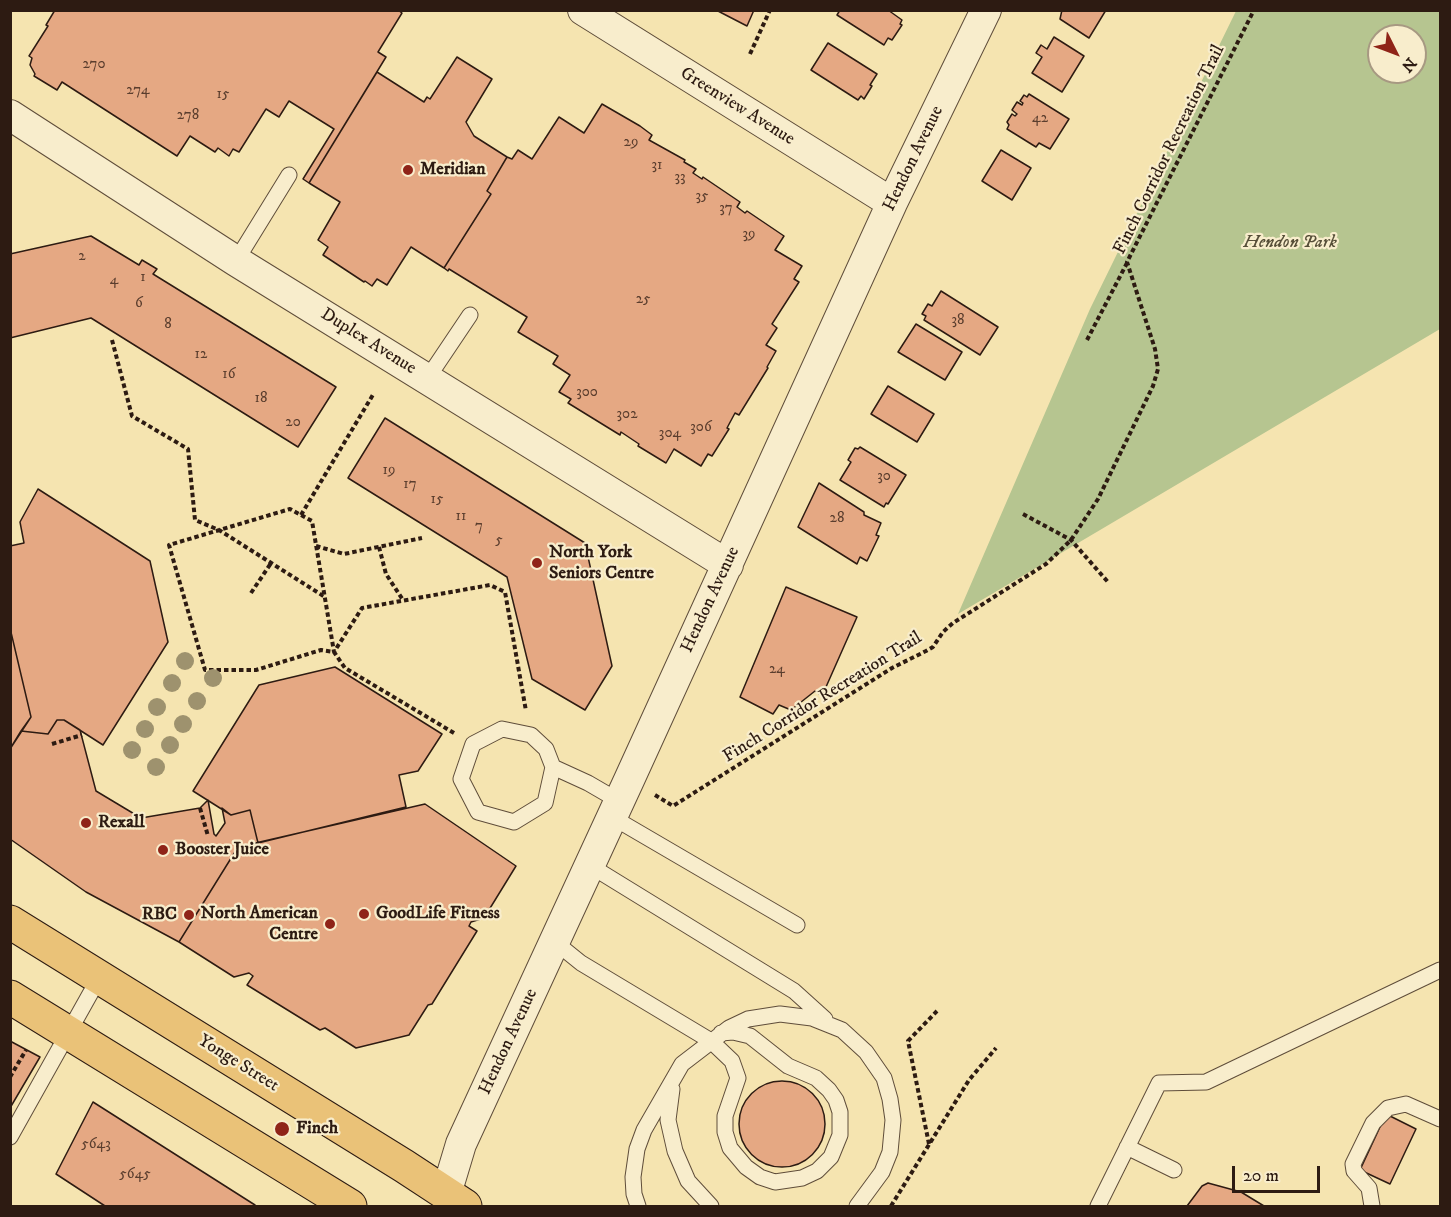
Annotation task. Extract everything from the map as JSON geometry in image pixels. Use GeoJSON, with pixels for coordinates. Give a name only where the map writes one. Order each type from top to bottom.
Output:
{"type":"FeatureCollection","features":[{"type":"Feature","properties":{"kind":"main road","name":"Yonge Street"},"geometry":{"type":"LineString","coordinates":[[10,922],[404,1166],[455,1200]]}},
{"type":"Feature","properties":{"kind":"main road"},"geometry":{"type":"LineString","coordinates":[[10,997],[350,1206]]}},
{"type":"Feature","properties":{"kind":"street","name":"Greenview Avenue"},"geometry":{"type":"LineString","coordinates":[[583,10],[892,203]]}},
{"type":"Feature","properties":{"kind":"street","name":"Hendon Avenue"},"geometry":{"type":"LineString","coordinates":[[455,1200],[461,1144],[892,203],[986,10]]}},
{"type":"Feature","properties":{"kind":"street","name":"Duplex Avenue"},"geometry":{"type":"LineString","coordinates":[[10,115],[236,261],[728,565]]}},
{"type":"Feature","properties":{"kind":"lane"},"geometry":{"type":"LineString","coordinates":[[236,261],[289,175]]}},
{"type":"Feature","properties":{"kind":"lane"},"geometry":{"type":"LineString","coordinates":[[427,379],[470,315]]}},
{"type":"Feature","properties":{"kind":"lane"},"geometry":{"type":"LineString","coordinates":[[502,729],[531,735],[546,749],[553,767],[546,803],[514,822],[478,812],[461,779],[473,744],[502,729]]}},
{"type":"Feature","properties":{"kind":"lane"},"geometry":{"type":"LineString","coordinates":[[553,767],[620,799],[797,925]]}},
{"type":"Feature","properties":{"kind":"lane"},"geometry":{"type":"LineString","coordinates":[[590,865],[794,991],[832,1025],[859,1043],[873,1060],[884,1078],[890,1099],[893,1120],[890,1152],[876,1181],[857,1206]]}},
{"type":"Feature","properties":{"kind":"lane"},"geometry":{"type":"LineString","coordinates":[[555,942],[582,963],[716,1037],[732,1061],[738,1075],[725,1116],[727,1140],[734,1155],[752,1173],[775,1182],[802,1178],[817,1171],[831,1156],[840,1135],[840,1112],[829,1090],[811,1074],[784,1063],[754,1038],[737,1032],[716,1037]]}},
{"type":"Feature","properties":{"kind":"lane"},"geometry":{"type":"LineString","coordinates":[[1098,1206],[1159,1083],[1206,1082],[1440,970]]}},
{"type":"Feature","properties":{"kind":"lane"},"geometry":{"type":"LineString","coordinates":[[10,1137],[99,978]]}},
{"type":"Feature","properties":{"kind":"lane"},"geometry":{"type":"LineString","coordinates":[[638,1206],[634,1194],[633,1177],[637,1149],[644,1130],[682,1064],[716,1037],[748,1019],[780,1014],[812,1018],[832,1025]]}},
{"type":"Feature","properties":{"kind":"lane"},"geometry":{"type":"LineString","coordinates":[[682,1064],[670,1097],[668,1120],[670,1131],[683,1171],[694,1188],[711,1206]]}},
{"type":"Feature","properties":{"kind":"lane"},"geometry":{"type":"LineString","coordinates":[[1372,1206],[1369,1188],[1354,1171],[1353,1164],[1373,1122],[1388,1108],[1406,1104],[1440,1119]]}},
{"type":"Feature","properties":{"kind":"lane"},"geometry":{"type":"LineString","coordinates":[[1127,1147],[1174,1170]]}},
{"type":"Feature","properties":{"kind":"path"},"geometry":{"type":"LineString","coordinates":[[750,54],[770,10]]}},
{"type":"Feature","properties":{"kind":"path","name":"Finch Corridor Recreation Trail"},"geometry":{"type":"LineString","coordinates":[[620,799],[673,806],[892,668],[933,647],[943,632],[953,623],[1046,564],[1071,540],[1098,499],[1153,386],[1158,369],[1155,350],[1127,262],[1254,10]]}},
{"type":"Feature","properties":{"kind":"path"},"geometry":{"type":"LineString","coordinates":[[1087,340],[1127,262]]}},
{"type":"Feature","properties":{"kind":"path"},"geometry":{"type":"LineString","coordinates":[[112,340],[132,416],[188,449],[195,520],[219,530],[325,598]]}},
{"type":"Feature","properties":{"kind":"path"},"geometry":{"type":"LineString","coordinates":[[301,515],[374,393]]}},
{"type":"Feature","properties":{"kind":"path"},"geometry":{"type":"LineString","coordinates":[[334,652],[321,650],[256,670],[205,670],[169,545],[290,509],[312,521],[334,652],[345,668],[473,744]]}},
{"type":"Feature","properties":{"kind":"path"},"geometry":{"type":"LineString","coordinates":[[1023,514],[1071,540],[1108,582]]}},
{"type":"Feature","properties":{"kind":"path"},"geometry":{"type":"LineString","coordinates":[[316,546],[344,554],[422,538]]}},
{"type":"Feature","properties":{"kind":"path"},"geometry":{"type":"LineString","coordinates":[[379,547],[386,574],[403,600]]}},
{"type":"Feature","properties":{"kind":"path"},"geometry":{"type":"LineString","coordinates":[[251,593],[271,563]]}},
{"type":"Feature","properties":{"kind":"path"},"geometry":{"type":"LineString","coordinates":[[334,652],[362,608],[490,585],[505,592],[531,735]]}},
{"type":"Feature","properties":{"kind":"path"},"geometry":{"type":"LineString","coordinates":[[52,744],[82,735]]}},
{"type":"Feature","properties":{"kind":"path"},"geometry":{"type":"LineString","coordinates":[[201,808],[208,836]]}},
{"type":"Feature","properties":{"kind":"path"},"geometry":{"type":"LineString","coordinates":[[929,1144],[908,1041],[937,1011]]}},
{"type":"Feature","properties":{"kind":"path"},"geometry":{"type":"LineString","coordinates":[[891,1206],[969,1080],[996,1048]]}},
{"type":"Feature","properties":{"kind":"path"},"geometry":{"type":"LineString","coordinates":[[10,1077],[26,1050]]}},
{"type":"Feature","properties":{"kind":"green space","name":"Hendon Park"},"geometry":{"type":"Polygon","coordinates":[[[1236,11],[1440,11],[1440,329],[958,614],[1090,309],[1236,11]]]}},
{"type":"Feature","properties":{"kind":"building"},"geometry":{"type":"Polygon","coordinates":[[[55,10],[398,10],[402,13],[378,52],[386,57],[309,183],[303,179],[334,129],[289,101],[279,117],[266,109],[239,152],[233,149],[229,156],[218,148],[215,152],[190,136],[177,156],[62,82],[57,90],[34,76],[30,65],[32,58],[29,56],[55,10]]]}},
{"type":"Feature","properties":{"kind":"building"},"geometry":{"type":"Polygon","coordinates":[[[716,10],[754,10],[747,26],[716,10]]]}},
{"type":"Feature","properties":{"kind":"building"},"geometry":{"type":"Polygon","coordinates":[[[840,10],[888,10],[902,20],[900,24],[902,25],[892,40],[888,38],[884,45],[837,15],[840,10]]]}},
{"type":"Feature","properties":{"kind":"building"},"geometry":{"type":"Polygon","coordinates":[[[1062,10],[1106,10],[1089,38],[1060,19],[1062,10]]]}},
{"type":"Feature","properties":{"kind":"building"},"geometry":{"type":"Polygon","coordinates":[[[1054,37],[1084,56],[1062,92],[1032,73],[1042,57],[1036,53],[1041,45],[1047,49],[1054,37]]]}},
{"type":"Feature","properties":{"kind":"building"},"geometry":{"type":"Polygon","coordinates":[[[828,43],[877,74],[864,99],[861,96],[858,100],[811,70],[828,43]]]}},
{"type":"Feature","properties":{"kind":"building","name":"Meridian"},"geometry":{"type":"Polygon","coordinates":[[[457,57],[492,79],[466,122],[474,136],[507,157],[487,191],[491,194],[444,268],[411,247],[387,285],[377,279],[372,286],[323,255],[328,247],[318,240],[340,202],[309,183],[377,72],[424,102],[427,97],[430,99],[457,57]]]}},
{"type":"Feature","properties":{"kind":"building"},"geometry":{"type":"Polygon","coordinates":[[[1029,94],[1069,119],[1050,149],[1039,143],[1036,147],[1007,129],[1009,125],[1007,122],[1012,114],[1015,116],[1017,114],[1012,110],[1017,102],[1022,105],[1020,101],[1024,95],[1027,97],[1029,94]]]}},
{"type":"Feature","properties":{"kind":"building"},"geometry":{"type":"Polygon","coordinates":[[[602,104],[640,126],[652,135],[649,140],[685,160],[684,162],[696,169],[693,173],[702,179],[703,177],[740,202],[737,207],[745,213],[747,211],[784,236],[775,250],[802,266],[794,279],[799,282],[772,324],[777,328],[766,345],[776,351],[768,368],[739,415],[735,413],[727,428],[729,429],[712,456],[708,454],[701,466],[674,449],[666,463],[638,446],[639,444],[621,432],[620,435],[568,403],[571,399],[559,392],[570,375],[553,364],[558,356],[518,332],[527,317],[444,268],[491,194],[487,191],[507,157],[512,159],[518,150],[532,159],[559,117],[584,133],[602,104]]]}},
{"type":"Feature","properties":{"kind":"building"},"geometry":{"type":"Polygon","coordinates":[[[1001,150],[1031,168],[1012,200],[982,181],[1001,150]]]}},
{"type":"Feature","properties":{"kind":"building"},"geometry":{"type":"Polygon","coordinates":[[[91,236],[139,265],[142,260],[157,269],[153,274],[336,387],[298,447],[91,318],[10,338],[10,254],[91,236]]]}},
{"type":"Feature","properties":{"kind":"building"},"geometry":{"type":"Polygon","coordinates":[[[941,291],[998,327],[980,355],[924,320],[926,316],[922,314],[928,304],[932,306],[941,291]]]}},
{"type":"Feature","properties":{"kind":"building"},"geometry":{"type":"Polygon","coordinates":[[[916,324],[962,352],[945,380],[898,352],[916,324]]]}},
{"type":"Feature","properties":{"kind":"building"},"geometry":{"type":"Polygon","coordinates":[[[888,386],[934,414],[917,442],[871,414],[888,386]]]}},
{"type":"Feature","properties":{"kind":"building","name":"North York Seniors Centre"},"geometry":{"type":"Polygon","coordinates":[[[385,418],[585,543],[612,666],[585,710],[532,679],[507,577],[348,478],[385,418]]]}},
{"type":"Feature","properties":{"kind":"building"},"geometry":{"type":"Polygon","coordinates":[[[860,447],[906,475],[884,507],[840,480],[851,462],[848,460],[855,448],[860,447]]]}},
{"type":"Feature","properties":{"kind":"building"},"geometry":{"type":"Polygon","coordinates":[[[819,483],[864,512],[864,515],[881,523],[876,535],[879,536],[867,561],[860,557],[857,564],[798,527],[819,483]]]}},
{"type":"Feature","properties":{"kind":"building"},"geometry":{"type":"Polygon","coordinates":[[[38,489],[150,561],[168,642],[103,745],[64,720],[57,720],[48,734],[21,731],[31,717],[10,628],[10,546],[24,543],[20,522],[38,489]]]}},
{"type":"Feature","properties":{"kind":"building"},"geometry":{"type":"Polygon","coordinates":[[[786,587],[857,617],[822,696],[815,691],[791,710],[779,705],[773,714],[740,697],[786,587]]]}},
{"type":"Feature","properties":{"kind":"building"},"geometry":{"type":"Polygon","coordinates":[[[10,628],[31,717],[10,749],[10,628]]]}},
{"type":"Feature","properties":{"kind":"building"},"geometry":{"type":"Polygon","coordinates":[[[335,667],[442,734],[418,771],[399,775],[406,807],[258,843],[250,810],[231,815],[193,791],[259,685],[335,667]]]}},
{"type":"Feature","properties":{"kind":"building"},"geometry":{"type":"Polygon","coordinates":[[[57,720],[64,720],[80,730],[96,791],[141,818],[200,808],[208,800],[216,836],[225,823],[222,808],[231,815],[250,810],[258,843],[238,847],[179,942],[86,892],[10,839],[10,749],[21,731],[48,734],[57,720]]]}},
{"type":"Feature","properties":{"kind":"building","name":"North American Centre"},"geometry":{"type":"Polygon","coordinates":[[[425,804],[516,866],[484,918],[471,922],[469,926],[477,931],[432,1004],[428,1005],[409,1035],[356,1048],[325,1028],[320,1030],[247,985],[253,976],[249,973],[234,977],[179,942],[238,847],[425,804]]]}},
{"type":"Feature","properties":{"kind":"building"},"geometry":{"type":"Polygon","coordinates":[[[10,1041],[40,1057],[10,1108],[10,1041]]]}},
{"type":"Feature","properties":{"kind":"building"},"geometry":{"type":"Polygon","coordinates":[[[782,1081],[806,1088],[818,1100],[825,1124],[818,1148],[806,1160],[782,1167],[758,1160],[746,1148],[739,1124],[746,1100],[758,1088],[782,1081]]]}},
{"type":"Feature","properties":{"kind":"building"},"geometry":{"type":"Polygon","coordinates":[[[93,1102],[255,1205],[105,1206],[56,1174],[93,1102]]]}},
{"type":"Feature","properties":{"kind":"building"},"geometry":{"type":"Polygon","coordinates":[[[1386,1114],[1416,1129],[1390,1184],[1360,1170],[1386,1114]]]}},
{"type":"Feature","properties":{"kind":"building"},"geometry":{"type":"Polygon","coordinates":[[[1208,1183],[1241,1192],[1264,1206],[1187,1206],[1202,1186],[1208,1183]]]}},
{"type":"Feature","properties":{"kind":"place","name":"Meridian"},"geometry":{"type":"Point","coordinates":[408,170]}},
{"type":"Feature","properties":{"kind":"place","name":"North York Seniors Centre"},"geometry":{"type":"Point","coordinates":[537,563]}},
{"type":"Feature","properties":{"kind":"place","name":"Rexall"},"geometry":{"type":"Point","coordinates":[86,823]}},
{"type":"Feature","properties":{"kind":"place","name":"Booster Juice"},"geometry":{"type":"Point","coordinates":[163,850]}},
{"type":"Feature","properties":{"kind":"place","name":"GoodLife Fitness"},"geometry":{"type":"Point","coordinates":[364,914]}},
{"type":"Feature","properties":{"kind":"place","name":"RBC"},"geometry":{"type":"Point","coordinates":[189,915]}},
{"type":"Feature","properties":{"kind":"place","name":"North American Centre"},"geometry":{"type":"Point","coordinates":[330,924]}},
{"type":"Feature","properties":{"kind":"place","name":"Finch"},"geometry":{"type":"Point","coordinates":[282,1129]}}]}
